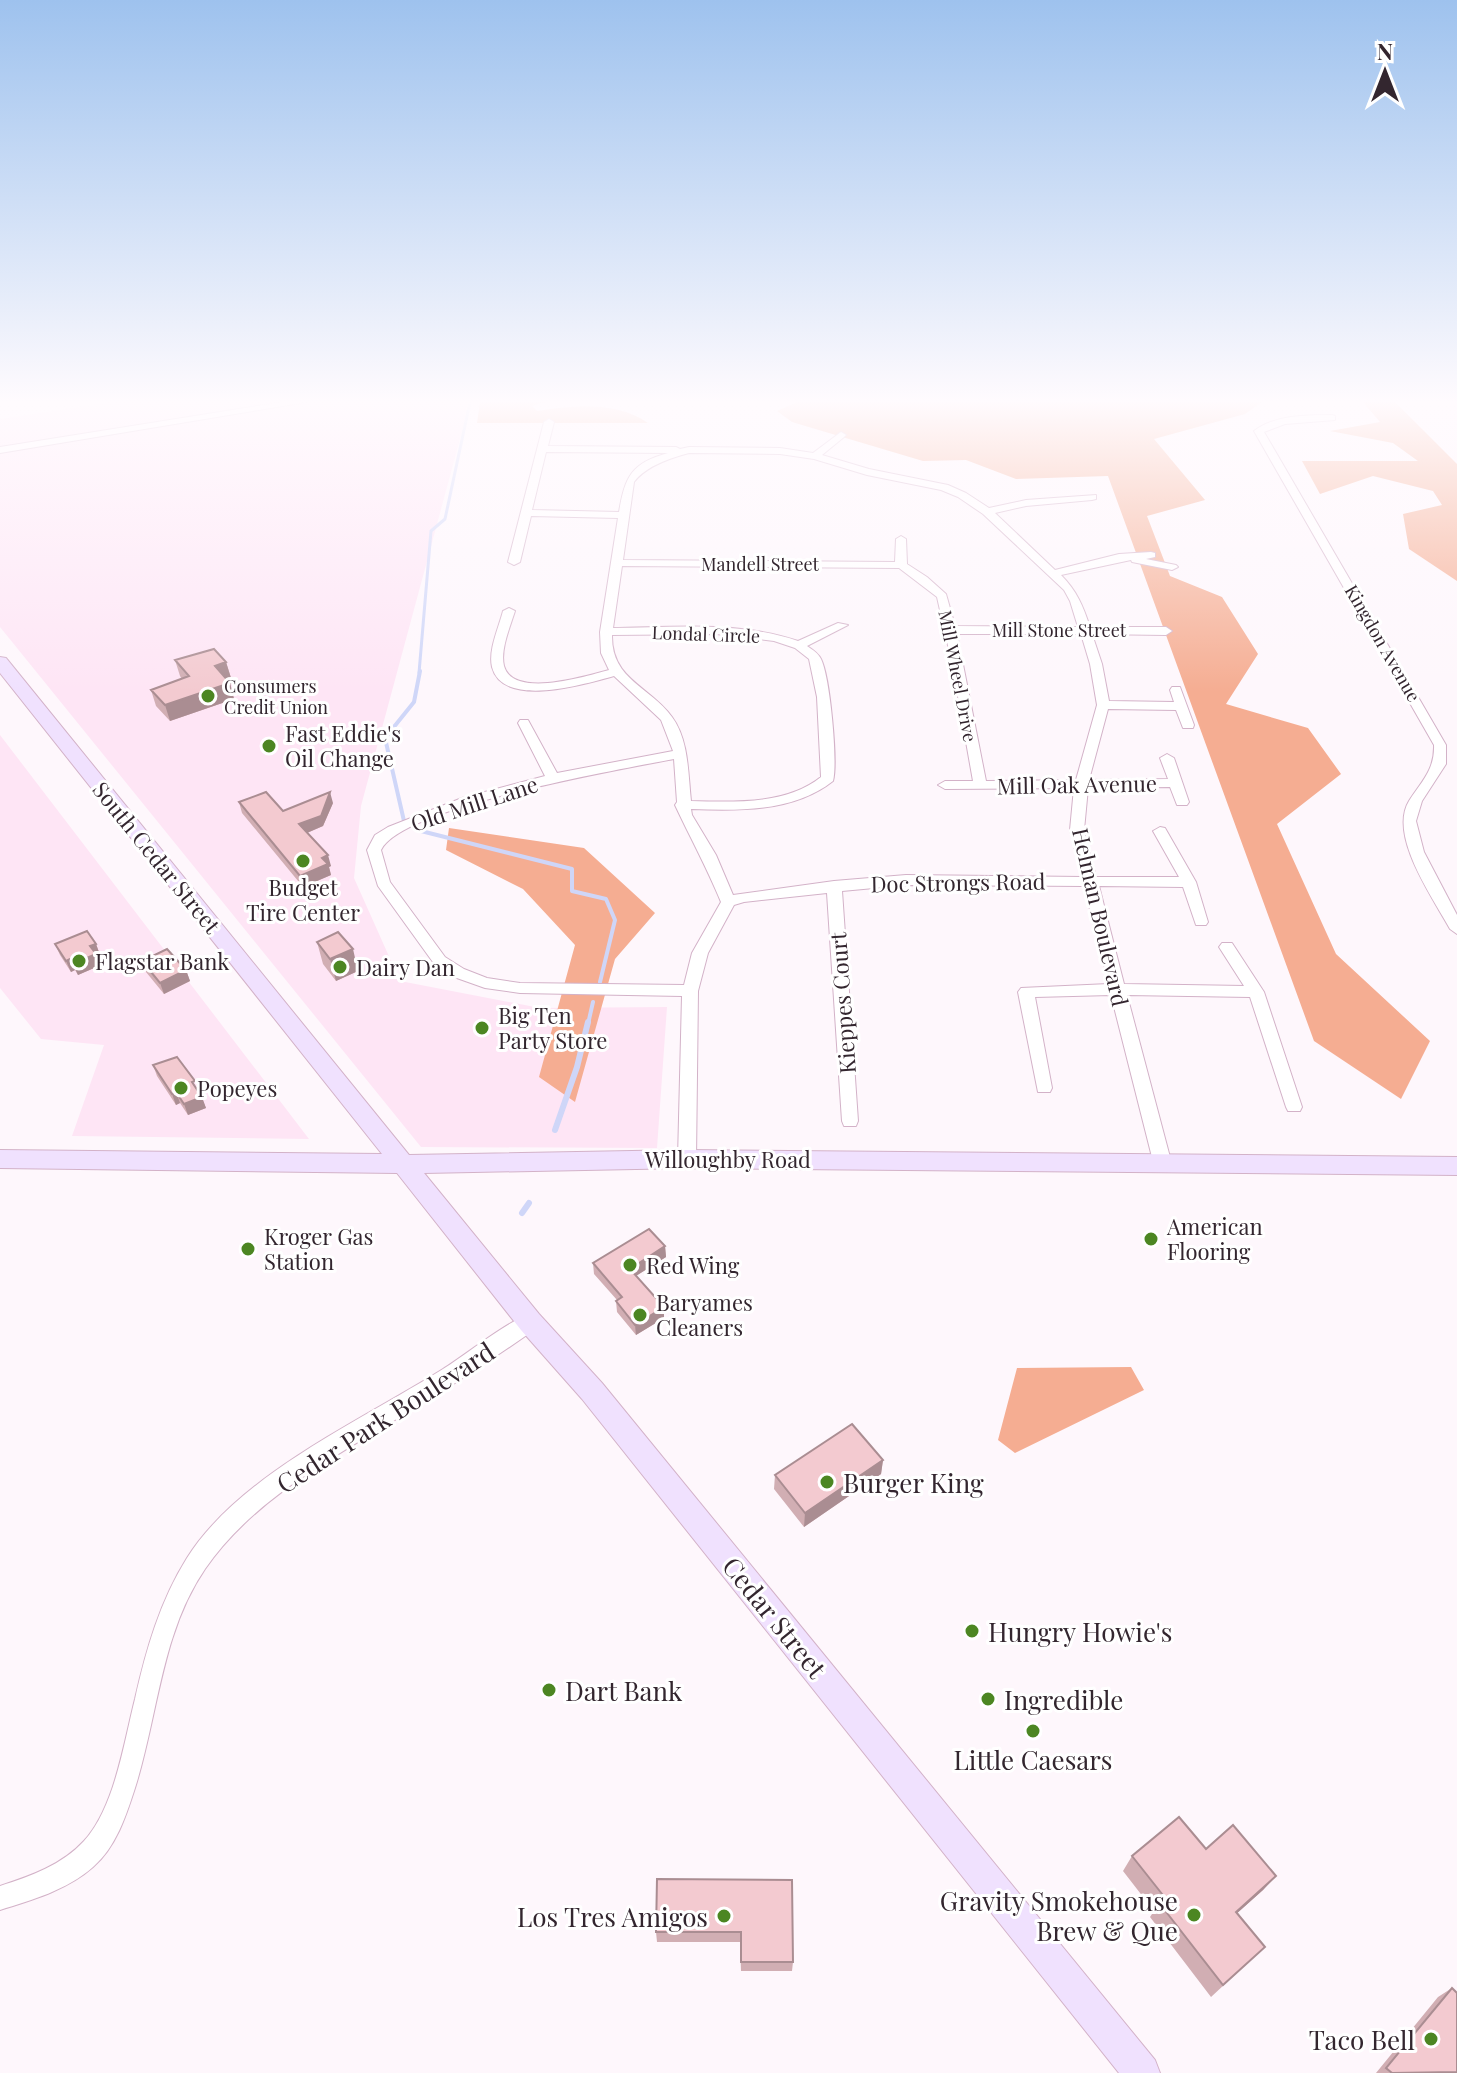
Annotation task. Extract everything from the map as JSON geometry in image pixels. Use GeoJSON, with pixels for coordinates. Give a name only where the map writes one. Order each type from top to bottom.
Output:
{"type":"FeatureCollection","features":[{"type":"Feature","properties":{"kind":"main road","name":"South Cedar Street"},"geometry":{"type":"LineString","coordinates":[[0,662],[404,1164]]}},
{"type":"Feature","properties":{"kind":"main road","name":"Willoughby Road"},"geometry":{"type":"LineString","coordinates":[[0,1159],[404,1164],[687,1159],[1162,1161],[1457,1166]]}},
{"type":"Feature","properties":{"kind":"main road","name":"Cedar Street"},"geometry":{"type":"LineString","coordinates":[[404,1164],[530,1322],[592,1391],[1142,2073]]}},
{"type":"Feature","properties":{"kind":"street"},"geometry":{"type":"LineString","coordinates":[[514,562],[530,499]]}},
{"type":"Feature","properties":{"kind":"street"},"geometry":{"type":"LineString","coordinates":[[626,499],[606,632],[607,653],[616,672],[667,719],[680,754],[682,805],[691,827],[709,855],[728,902],[700,953],[690,991],[687,1159]]}},
{"type":"Feature","properties":{"kind":"street","name":"Helman Boulevard"},"geometry":{"type":"LineString","coordinates":[[968,499],[987,512],[1053,574],[1076,601],[1086,630],[1103,705],[1081,786],[1077,830],[1115,989],[1139,1066],[1162,1161]]}},
{"type":"Feature","properties":{"kind":"street"},"geometry":{"type":"LineString","coordinates":[[987,512],[1026,503],[1073,499]]}},
{"type":"Feature","properties":{"kind":"street","name":"Kingdon Avenue"},"geometry":{"type":"LineString","coordinates":[[1298,499],[1440,745],[1442,759],[1438,770],[1411,810],[1408,820],[1417,853],[1457,929]]}},
{"type":"Feature","properties":{"kind":"street"},"geometry":{"type":"LineString","coordinates":[[527,513],[623,515]]}},
{"type":"Feature","properties":{"kind":"street"},"geometry":{"type":"LineString","coordinates":[[901,539],[901,565]]}},
{"type":"Feature","properties":{"kind":"street"},"geometry":{"type":"LineString","coordinates":[[1053,574],[1119,557],[1151,555]]}},
{"type":"Feature","properties":{"kind":"street"},"geometry":{"type":"LineString","coordinates":[[1119,557],[1172,567]]}},
{"type":"Feature","properties":{"kind":"street","name":"Mandell Street"},"geometry":{"type":"LineString","coordinates":[[618,563],[901,565]]}},
{"type":"Feature","properties":{"kind":"street","name":"Mill Wheel Drive"},"geometry":{"type":"LineString","coordinates":[[901,565],[942,596],[980,785]]}},
{"type":"Feature","properties":{"kind":"street"},"geometry":{"type":"LineString","coordinates":[[509,611],[498,661],[498,670],[508,682],[557,687],[616,672]]}},
{"type":"Feature","properties":{"kind":"street"},"geometry":{"type":"LineString","coordinates":[[682,805],[773,800],[815,790],[828,778],[818,667],[814,657],[799,645],[842,625]]}},
{"type":"Feature","properties":{"kind":"street","name":"Mill Stone Street"},"geometry":{"type":"LineString","coordinates":[[951,630],[1166,631]]}},
{"type":"Feature","properties":{"kind":"street","name":"Londal Circle"},"geometry":{"type":"LineString","coordinates":[[606,632],[740,631],[799,645]]}},
{"type":"Feature","properties":{"kind":"street"},"geometry":{"type":"LineString","coordinates":[[1176,690],[1188,725]]}},
{"type":"Feature","properties":{"kind":"street"},"geometry":{"type":"LineString","coordinates":[[1103,705],[1182,706]]}},
{"type":"Feature","properties":{"kind":"street"},"geometry":{"type":"LineString","coordinates":[[524,723],[553,778]]}},
{"type":"Feature","properties":{"kind":"street","name":"Old Mill Lane"},"geometry":{"type":"LineString","coordinates":[[680,754],[553,778],[467,801],[393,830],[380,838],[374,850],[383,883],[440,961],[472,978],[520,988],[690,991]]}},
{"type":"Feature","properties":{"kind":"street"},"geometry":{"type":"LineString","coordinates":[[1167,758],[1182,802]]}},
{"type":"Feature","properties":{"kind":"street","name":"Mill Oak Avenue"},"geometry":{"type":"LineString","coordinates":[[945,785],[1175,783]]}},
{"type":"Feature","properties":{"kind":"street"},"geometry":{"type":"LineString","coordinates":[[1160,831],[1189,882],[1201,922]]}},
{"type":"Feature","properties":{"kind":"street","name":"Doc Strongs Road"},"geometry":{"type":"LineString","coordinates":[[728,902],[742,897],[906,880],[1189,882]]}},
{"type":"Feature","properties":{"kind":"street","name":"Kieppes Court"},"geometry":{"type":"LineString","coordinates":[[834,886],[850,1121]]}},
{"type":"Feature","properties":{"kind":"street"},"geometry":{"type":"LineString","coordinates":[[1227,947],[1256,992],[1294,1107]]}},
{"type":"Feature","properties":{"kind":"street"},"geometry":{"type":"LineString","coordinates":[[1044,1088],[1026,992],[1115,989],[1256,992]]}},
{"type":"Feature","properties":{"kind":"street","name":"Cedar Park Boulevard"},"geometry":{"type":"LineString","coordinates":[[0,1898],[38,1887],[70,1868],[94,1848],[118,1803],[174,1609],[195,1565],[224,1530],[288,1476],[335,1443],[472,1362],[530,1322]]}},
{"type":"Feature","properties":{"kind":"shaded area"},"geometry":{"type":"Polygon","coordinates":[[[0,499],[444,499],[361,806],[354,878],[400,981],[540,1008],[667,1007],[657,1148],[421,1147],[0,627],[0,499]]]}},
{"type":"Feature","properties":{"kind":"shaded area"},"geometry":{"type":"Polygon","coordinates":[[[1116,499],[1205,500],[1147,516],[1170,576],[1222,597],[1258,654],[1226,704],[1308,728],[1341,774],[1277,824],[1336,954],[1430,1041],[1401,1099],[1314,1041],[1116,499]]]}},
{"type":"Feature","properties":{"kind":"shaded area"},"geometry":{"type":"Polygon","coordinates":[[[1438,499],[1457,499],[1457,581],[1409,549],[1403,514],[1442,505],[1438,499]]]}},
{"type":"Feature","properties":{"kind":"shaded area"},"geometry":{"type":"Polygon","coordinates":[[[0,735],[309,1139],[72,1136],[104,1045],[41,1039],[0,988],[0,735]]]}},
{"type":"Feature","properties":{"kind":"shaded area"},"geometry":{"type":"Polygon","coordinates":[[[449,828],[584,848],[655,913],[615,959],[575,1102],[539,1077],[575,945],[523,889],[446,850],[449,828]]]}},
{"type":"Feature","properties":{"kind":"shaded area"},"geometry":{"type":"Polygon","coordinates":[[[1131,1367],[1144,1390],[1015,1453],[998,1440],[1017,1368],[1131,1367]]]}},
{"type":"Feature","properties":{"kind":"building"},"geometry":{"type":"Polygon","coordinates":[[[214,649],[226,662],[215,666],[230,683],[165,705],[151,690],[189,676],[175,660],[214,649]]]}},
{"type":"Feature","properties":{"kind":"building"},"geometry":{"type":"Polygon","coordinates":[[[266,792],[283,811],[330,792],[321,816],[299,824],[328,855],[322,858],[328,864],[300,876],[239,802],[266,792]]]}},
{"type":"Feature","properties":{"kind":"building"},"geometry":{"type":"Polygon","coordinates":[[[87,931],[96,944],[90,946],[96,954],[73,964],[70,959],[66,961],[55,944],[87,931]]]}},
{"type":"Feature","properties":{"kind":"building"},"geometry":{"type":"Polygon","coordinates":[[[338,932],[353,949],[330,959],[317,942],[338,932]]]}},
{"type":"Feature","properties":{"kind":"building"},"geometry":{"type":"Polygon","coordinates":[[[167,949],[186,970],[160,983],[142,961],[167,949]]]}},
{"type":"Feature","properties":{"kind":"building","name":"Popeyes"},"geometry":{"type":"Polygon","coordinates":[[[177,1057],[195,1081],[192,1082],[202,1097],[184,1104],[176,1092],[172,1094],[153,1065],[177,1057]]]}},
{"type":"Feature","properties":{"kind":"building"},"geometry":{"type":"Polygon","coordinates":[[[649,1229],[665,1246],[630,1269],[664,1307],[635,1325],[616,1301],[622,1297],[593,1263],[649,1229]]]}},
{"type":"Feature","properties":{"kind":"building","name":"Burger King"},"geometry":{"type":"Polygon","coordinates":[[[852,1424],[883,1460],[805,1513],[775,1475],[852,1424]]]}},
{"type":"Feature","properties":{"kind":"building","name":"Gravity Smokehouse Brew & Que"},"geometry":{"type":"Polygon","coordinates":[[[1179,1817],[1206,1849],[1233,1825],[1276,1876],[1236,1912],[1265,1947],[1223,1985],[1160,1904],[1166,1899],[1132,1856],[1179,1817]]]}},
{"type":"Feature","properties":{"kind":"building","name":"Los Tres Amigos"},"geometry":{"type":"Polygon","coordinates":[[[657,1879],[792,1880],[793,1962],[741,1962],[741,1932],[656,1932],[657,1879]]]}},
{"type":"Feature","properties":{"kind":"building","name":"Taco Bell"},"geometry":{"type":"Polygon","coordinates":[[[1452,1988],[1457,1993],[1457,2072],[1392,2073],[1386,2068],[1452,1988]]]}},
{"type":"Feature","properties":{"kind":"waterway"},"geometry":{"type":"LineString","coordinates":[[419,673],[431,531],[445,519],[449,499]]}},
{"type":"Feature","properties":{"kind":"waterway"},"geometry":{"type":"LineString","coordinates":[[404,821],[385,738],[414,702],[420,671]]}},
{"type":"Feature","properties":{"kind":"waterway"},"geometry":{"type":"LineString","coordinates":[[417,830],[572,869],[572,891],[606,899],[615,920],[600,982]]}},
{"type":"Feature","properties":{"kind":"waterway"},"geometry":{"type":"LineString","coordinates":[[588,1024],[593,1002]]}},
{"type":"Feature","properties":{"kind":"waterway"},"geometry":{"type":"LineString","coordinates":[[555,1130],[577,1067],[588,1022]]}},
{"type":"Feature","properties":{"kind":"waterway"},"geometry":{"type":"LineString","coordinates":[[522,1213],[529,1203]]}},
{"type":"Feature","properties":{"kind":"place","name":"Consumers Credit Union"},"geometry":{"type":"Point","coordinates":[208,696]}},
{"type":"Feature","properties":{"kind":"place","name":"Fast Eddie's Oil Change"},"geometry":{"type":"Point","coordinates":[269,746]}},
{"type":"Feature","properties":{"kind":"place","name":"Budget Tire Center"},"geometry":{"type":"Point","coordinates":[303,861]}},
{"type":"Feature","properties":{"kind":"place","name":"Flagstar Bank"},"geometry":{"type":"Point","coordinates":[79,961]}},
{"type":"Feature","properties":{"kind":"place","name":"Dairy Dan"},"geometry":{"type":"Point","coordinates":[340,967]}},
{"type":"Feature","properties":{"kind":"place","name":"Big Ten Party Store"},"geometry":{"type":"Point","coordinates":[482,1028]}},
{"type":"Feature","properties":{"kind":"place","name":"Popeyes"},"geometry":{"type":"Point","coordinates":[181,1088]}},
{"type":"Feature","properties":{"kind":"place","name":"American Flooring"},"geometry":{"type":"Point","coordinates":[1151,1239]}},
{"type":"Feature","properties":{"kind":"place","name":"Kroger Gas Station"},"geometry":{"type":"Point","coordinates":[248,1249]}},
{"type":"Feature","properties":{"kind":"place","name":"Red Wing"},"geometry":{"type":"Point","coordinates":[630,1265]}},
{"type":"Feature","properties":{"kind":"place","name":"Baryames Cleaners"},"geometry":{"type":"Point","coordinates":[640,1315]}},
{"type":"Feature","properties":{"kind":"place","name":"Burger King"},"geometry":{"type":"Point","coordinates":[827,1482]}},
{"type":"Feature","properties":{"kind":"place","name":"Hungry Howie's"},"geometry":{"type":"Point","coordinates":[972,1631]}},
{"type":"Feature","properties":{"kind":"place","name":"Dart Bank"},"geometry":{"type":"Point","coordinates":[549,1690]}},
{"type":"Feature","properties":{"kind":"place","name":"Ingredible"},"geometry":{"type":"Point","coordinates":[988,1699]}},
{"type":"Feature","properties":{"kind":"place","name":"Little Caesars"},"geometry":{"type":"Point","coordinates":[1033,1731]}},
{"type":"Feature","properties":{"kind":"place","name":"Gravity Smokehouse Brew & Que"},"geometry":{"type":"Point","coordinates":[1194,1915]}},
{"type":"Feature","properties":{"kind":"place","name":"Los Tres Amigos"},"geometry":{"type":"Point","coordinates":[724,1916]}},
{"type":"Feature","properties":{"kind":"place","name":"Taco Bell"},"geometry":{"type":"Point","coordinates":[1431,2039]}}]}
